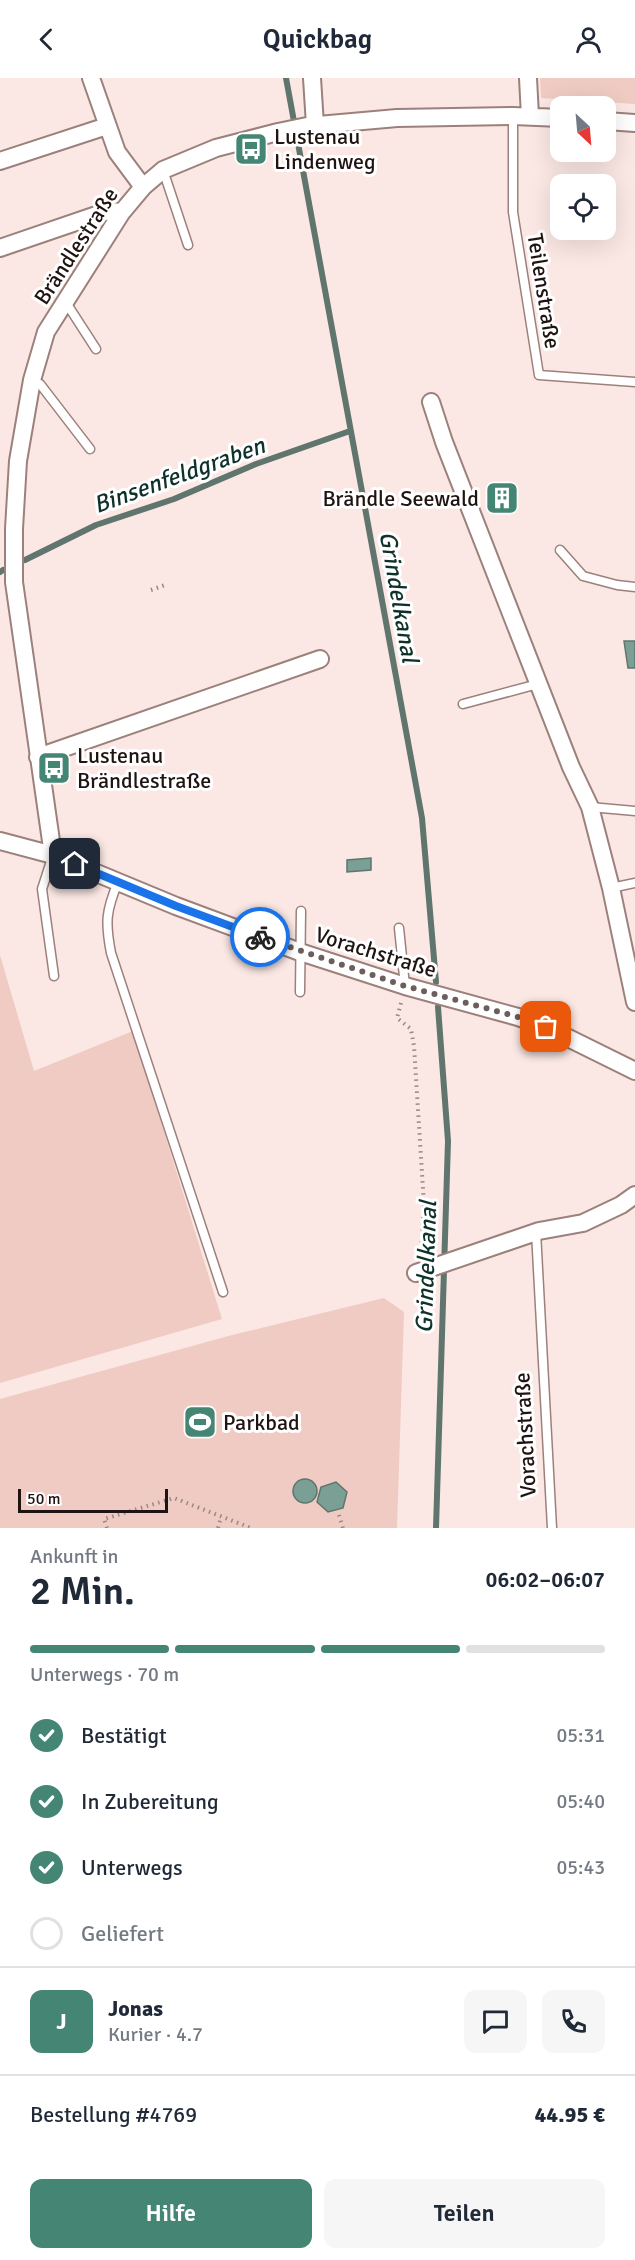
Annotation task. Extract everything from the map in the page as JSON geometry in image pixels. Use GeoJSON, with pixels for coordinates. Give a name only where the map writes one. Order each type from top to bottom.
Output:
{"type":"FeatureCollection","features":[{"type":"Feature","properties":{"kind":"street"},"geometry":{"type":"LineString","coordinates":[[90,78],[117,152],[143,187]]}},
{"type":"Feature","properties":{"kind":"street"},"geometry":{"type":"LineString","coordinates":[[311,126],[312,78]]}},
{"type":"Feature","properties":{"kind":"street"},"geometry":{"type":"LineString","coordinates":[[528,78],[530,116]]}},
{"type":"Feature","properties":{"kind":"street","name":"Brändlestraße"},"geometry":{"type":"LineString","coordinates":[[53,855],[14,582],[18,462],[32,380],[46,332],[122,212],[143,187],[163,170],[216,148],[278,132],[311,126],[397,118],[550,117]]}},
{"type":"Feature","properties":{"kind":"street"},"geometry":{"type":"LineString","coordinates":[[616,122],[635,123]]}},
{"type":"Feature","properties":{"kind":"street"},"geometry":{"type":"LineString","coordinates":[[0,161],[108,126]]}},
{"type":"Feature","properties":{"kind":"street"},"geometry":{"type":"LineString","coordinates":[[0,248],[108,211],[122,212]]}},
{"type":"Feature","properties":{"kind":"street"},"geometry":{"type":"LineString","coordinates":[[431,402],[444,442],[538,684],[571,767],[591,807],[632,969],[635,1002]]}},
{"type":"Feature","properties":{"kind":"street"},"geometry":{"type":"LineString","coordinates":[[38,757],[320,659]]}},
{"type":"Feature","properties":{"kind":"street","name":"Vorachstraße"},"geometry":{"type":"LineString","coordinates":[[0,842],[53,855],[176,906],[300,952],[405,986],[528,1020],[635,1071]]}},
{"type":"Feature","properties":{"kind":"street"},"geometry":{"type":"LineString","coordinates":[[422,1270],[536,1232],[583,1223],[621,1205],[635,1195]]}},
{"type":"Feature","properties":{"kind":"lane","name":"Teilenstraße"},"geometry":{"type":"LineString","coordinates":[[513,116],[513,212],[539,375],[635,382]]}},
{"type":"Feature","properties":{"kind":"lane"},"geometry":{"type":"LineString","coordinates":[[163,170],[188,245]]}},
{"type":"Feature","properties":{"kind":"lane"},"geometry":{"type":"LineString","coordinates":[[65,301],[96,349]]}},
{"type":"Feature","properties":{"kind":"lane"},"geometry":{"type":"LineString","coordinates":[[32,380],[40,384],[90,449]]}},
{"type":"Feature","properties":{"kind":"lane"},"geometry":{"type":"LineString","coordinates":[[560,550],[583,576],[635,587]]}},
{"type":"Feature","properties":{"kind":"lane"},"geometry":{"type":"LineString","coordinates":[[463,704],[538,684]]}},
{"type":"Feature","properties":{"kind":"lane"},"geometry":{"type":"LineString","coordinates":[[591,807],[635,811]]}},
{"type":"Feature","properties":{"kind":"lane"},"geometry":{"type":"LineString","coordinates":[[53,855],[42,889],[54,976]]}},
{"type":"Feature","properties":{"kind":"lane"},"geometry":{"type":"LineString","coordinates":[[118,882],[109,905],[106,928],[111,953],[223,1292]]}},
{"type":"Feature","properties":{"kind":"lane"},"geometry":{"type":"LineString","coordinates":[[611,888],[635,883]]}},
{"type":"Feature","properties":{"kind":"lane"},"geometry":{"type":"LineString","coordinates":[[300,992],[301,911]]}},
{"type":"Feature","properties":{"kind":"lane"},"geometry":{"type":"LineString","coordinates":[[399,928],[405,986]]}},
{"type":"Feature","properties":{"kind":"lane","name":"Vorachstraße"},"geometry":{"type":"LineString","coordinates":[[536,1232],[552,1528]]}},
{"type":"Feature","properties":{"kind":"path"},"geometry":{"type":"LineString","coordinates":[[151,590],[168,584]]}},
{"type":"Feature","properties":{"kind":"path"},"geometry":{"type":"LineString","coordinates":[[405,986],[397,1018],[411,1029],[414,1046],[424,1205],[421,1252],[411,1255]]}},
{"type":"Feature","properties":{"kind":"path"},"geometry":{"type":"LineString","coordinates":[[107,1528],[104,1519],[174,1498],[251,1528]]}},
{"type":"Feature","properties":{"kind":"path"},"geometry":{"type":"LineString","coordinates":[[339,1515],[343,1528]]}},
{"type":"Feature","properties":{"kind":"path"},"geometry":{"type":"LineString","coordinates":[[218,1528],[221,1517]]}},
{"type":"Feature","properties":{"kind":"shaded area"},"geometry":{"type":"Polygon","coordinates":[[[540,78],[635,78],[635,104],[616,103],[616,96],[541,98],[540,78]]]}},
{"type":"Feature","properties":{"kind":"shaded area"},"geometry":{"type":"Polygon","coordinates":[[[0,955],[34,1071],[133,1031],[222,1319],[0,1383],[0,955]]]}},
{"type":"Feature","properties":{"kind":"shaded area","name":"Parkbad"},"geometry":{"type":"Polygon","coordinates":[[[384,1298],[404,1312],[397,1528],[0,1528],[0,1399],[232,1335],[384,1298]]]}},
{"type":"Feature","properties":{"kind":"water"},"geometry":{"type":"Polygon","coordinates":[[[624,641],[635,641],[635,668],[628,668],[624,641]]]}},
{"type":"Feature","properties":{"kind":"water"},"geometry":{"type":"Polygon","coordinates":[[[371,858],[371,870],[347,872],[347,860],[371,858]]]}},
{"type":"Feature","properties":{"kind":"water"},"geometry":{"type":"Polygon","coordinates":[[[305,1479],[314,1482],[317,1491],[314,1500],[305,1503],[296,1500],[293,1491],[296,1482],[305,1479]]]}},
{"type":"Feature","properties":{"kind":"water"},"geometry":{"type":"Polygon","coordinates":[[[336,1482],[347,1492],[343,1508],[328,1512],[317,1502],[321,1487],[336,1482]]]}},
{"type":"Feature","properties":{"kind":"waterway","name":"Grindelkanal"},"geometry":{"type":"LineString","coordinates":[[286,78],[422,818],[436,982]]}},
{"type":"Feature","properties":{"kind":"waterway","name":"Binsenfeldgraben"},"geometry":{"type":"LineString","coordinates":[[25,560],[96,525],[174,499],[256,464],[350,431]]}},
{"type":"Feature","properties":{"kind":"waterway","name":"Grindelkanal"},"geometry":{"type":"LineString","coordinates":[[436,1528],[448,1141],[438,1007]]}},
{"type":"Feature","properties":{"kind":"way so far"},"geometry":{"type":"LineString","coordinates":[[260,937],[405,986],[546,1027]]}},
{"type":"Feature","properties":{"kind":"place","name":"Lustenau Lindenweg"},"geometry":{"type":"Point","coordinates":[251,149]}},
{"type":"Feature","properties":{"kind":"place","name":"Brändle Seewald"},"geometry":{"type":"Point","coordinates":[502,498]}},
{"type":"Feature","properties":{"kind":"place","name":"Lustenau Brändlestraße"},"geometry":{"type":"Point","coordinates":[54,768]}},
{"type":"Feature","properties":{"kind":"place","name":"Parkbad"},"geometry":{"type":"Point","coordinates":[200,1422]}},
{"type":"Feature","properties":{"kind":"route"},"geometry":{"type":"LineString","coordinates":[[75,864],[176,906],[260,937]]}}]}
